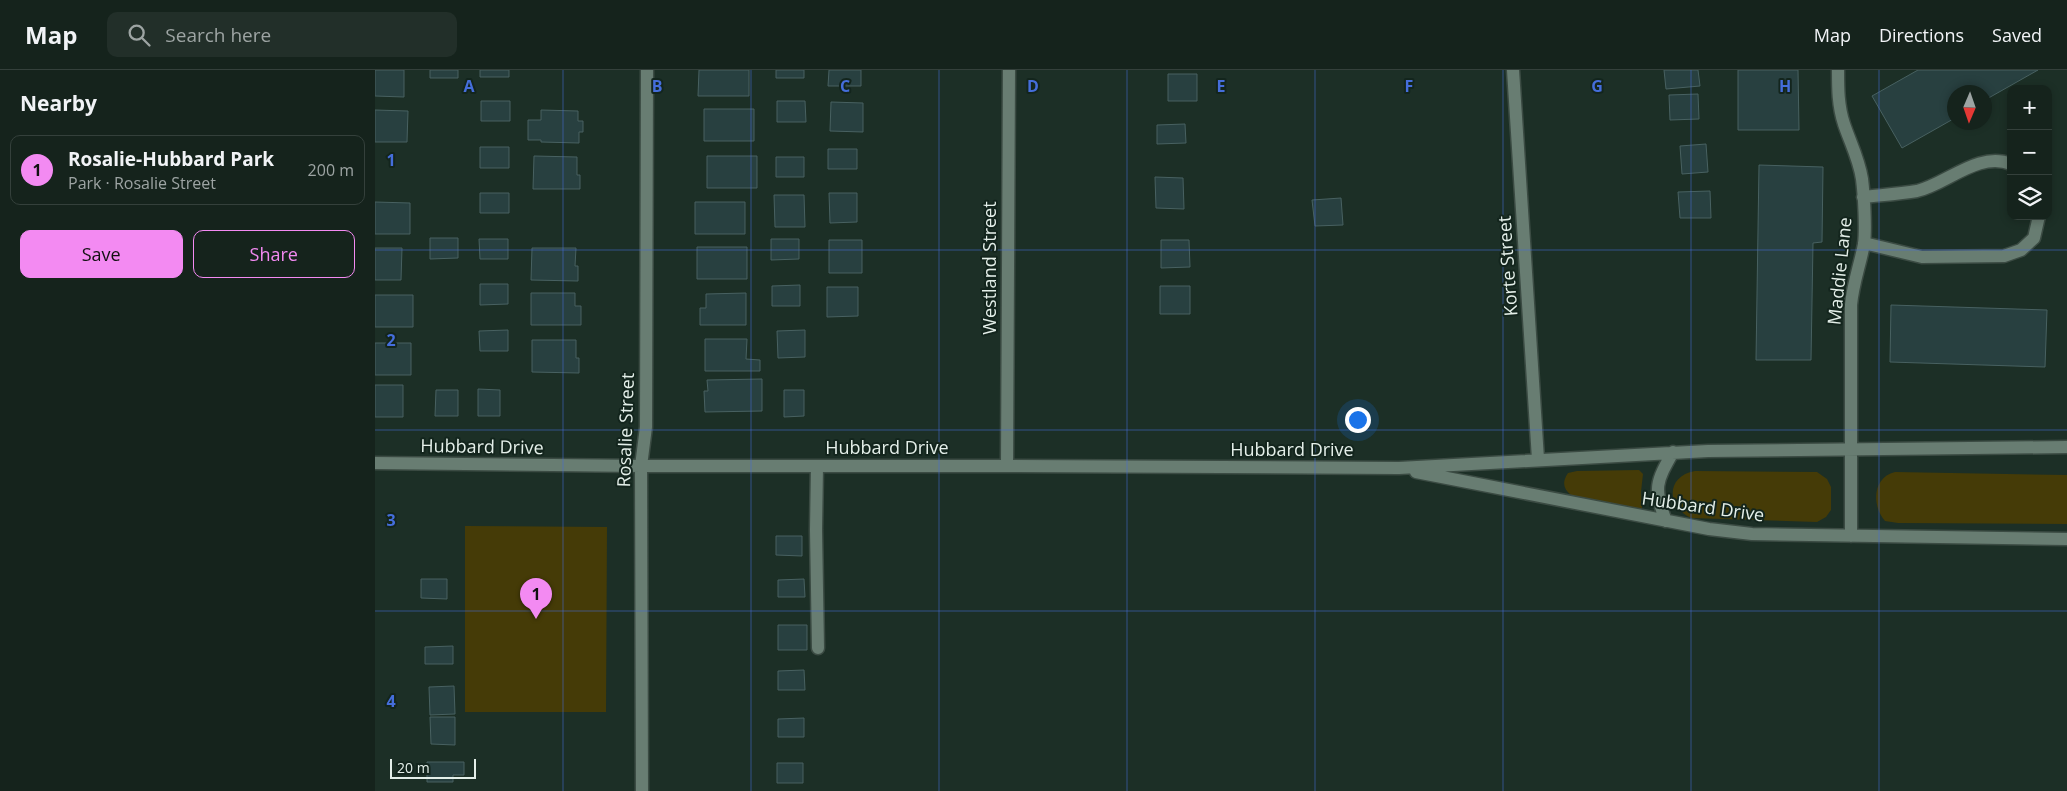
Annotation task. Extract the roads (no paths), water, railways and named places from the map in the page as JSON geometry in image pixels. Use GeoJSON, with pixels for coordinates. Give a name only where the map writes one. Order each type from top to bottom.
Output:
{"type":"FeatureCollection","features":[{"type":"Feature","properties":{"kind":"street","name":"Rosalie Street"},"geometry":{"type":"LineString","coordinates":[[641,791],[641,466],[646,427],[647,70]]}},
{"type":"Feature","properties":{"kind":"street","name":"Westland Street"},"geometry":{"type":"LineString","coordinates":[[1007,466],[1009,70]]}},
{"type":"Feature","properties":{"kind":"street","name":"Korte Street"},"geometry":{"type":"LineString","coordinates":[[1513,70],[1538,459]]}},
{"type":"Feature","properties":{"kind":"street","name":"Maddie Lane"},"geometry":{"type":"LineString","coordinates":[[1838,70],[1839,104],[1843,122],[1862,178],[1863,197],[1864,243],[1853,285],[1851,305],[1851,536]]}},
{"type":"Feature","properties":{"kind":"street"},"geometry":{"type":"LineString","coordinates":[[1863,197],[1917,190],[1971,166],[1989,162],[2007,164]]}},
{"type":"Feature","properties":{"kind":"street"},"geometry":{"type":"LineString","coordinates":[[1864,243],[1921,257],[2004,256],[2021,250],[2034,238],[2038,220]]}},
{"type":"Feature","properties":{"kind":"street","name":"Hubbard Drive"},"geometry":{"type":"LineString","coordinates":[[375,463],[641,466],[1399,468],[1673,452],[2067,447]]}},
{"type":"Feature","properties":{"kind":"street"},"geometry":{"type":"LineString","coordinates":[[1666,520],[1656,489],[1661,473],[1673,452]]}},
{"type":"Feature","properties":{"kind":"street"},"geometry":{"type":"LineString","coordinates":[[817,466],[818,648]]}},
{"type":"Feature","properties":{"kind":"street","name":"Hubbard Drive"},"geometry":{"type":"LineString","coordinates":[[1399,468],[1709,529],[1752,534],[2067,538]]}},
{"type":"Feature","properties":{"kind":"place","name":"Rosalie-Hubbard Park"},"geometry":{"type":"Point","coordinates":[536,619]}}]}
